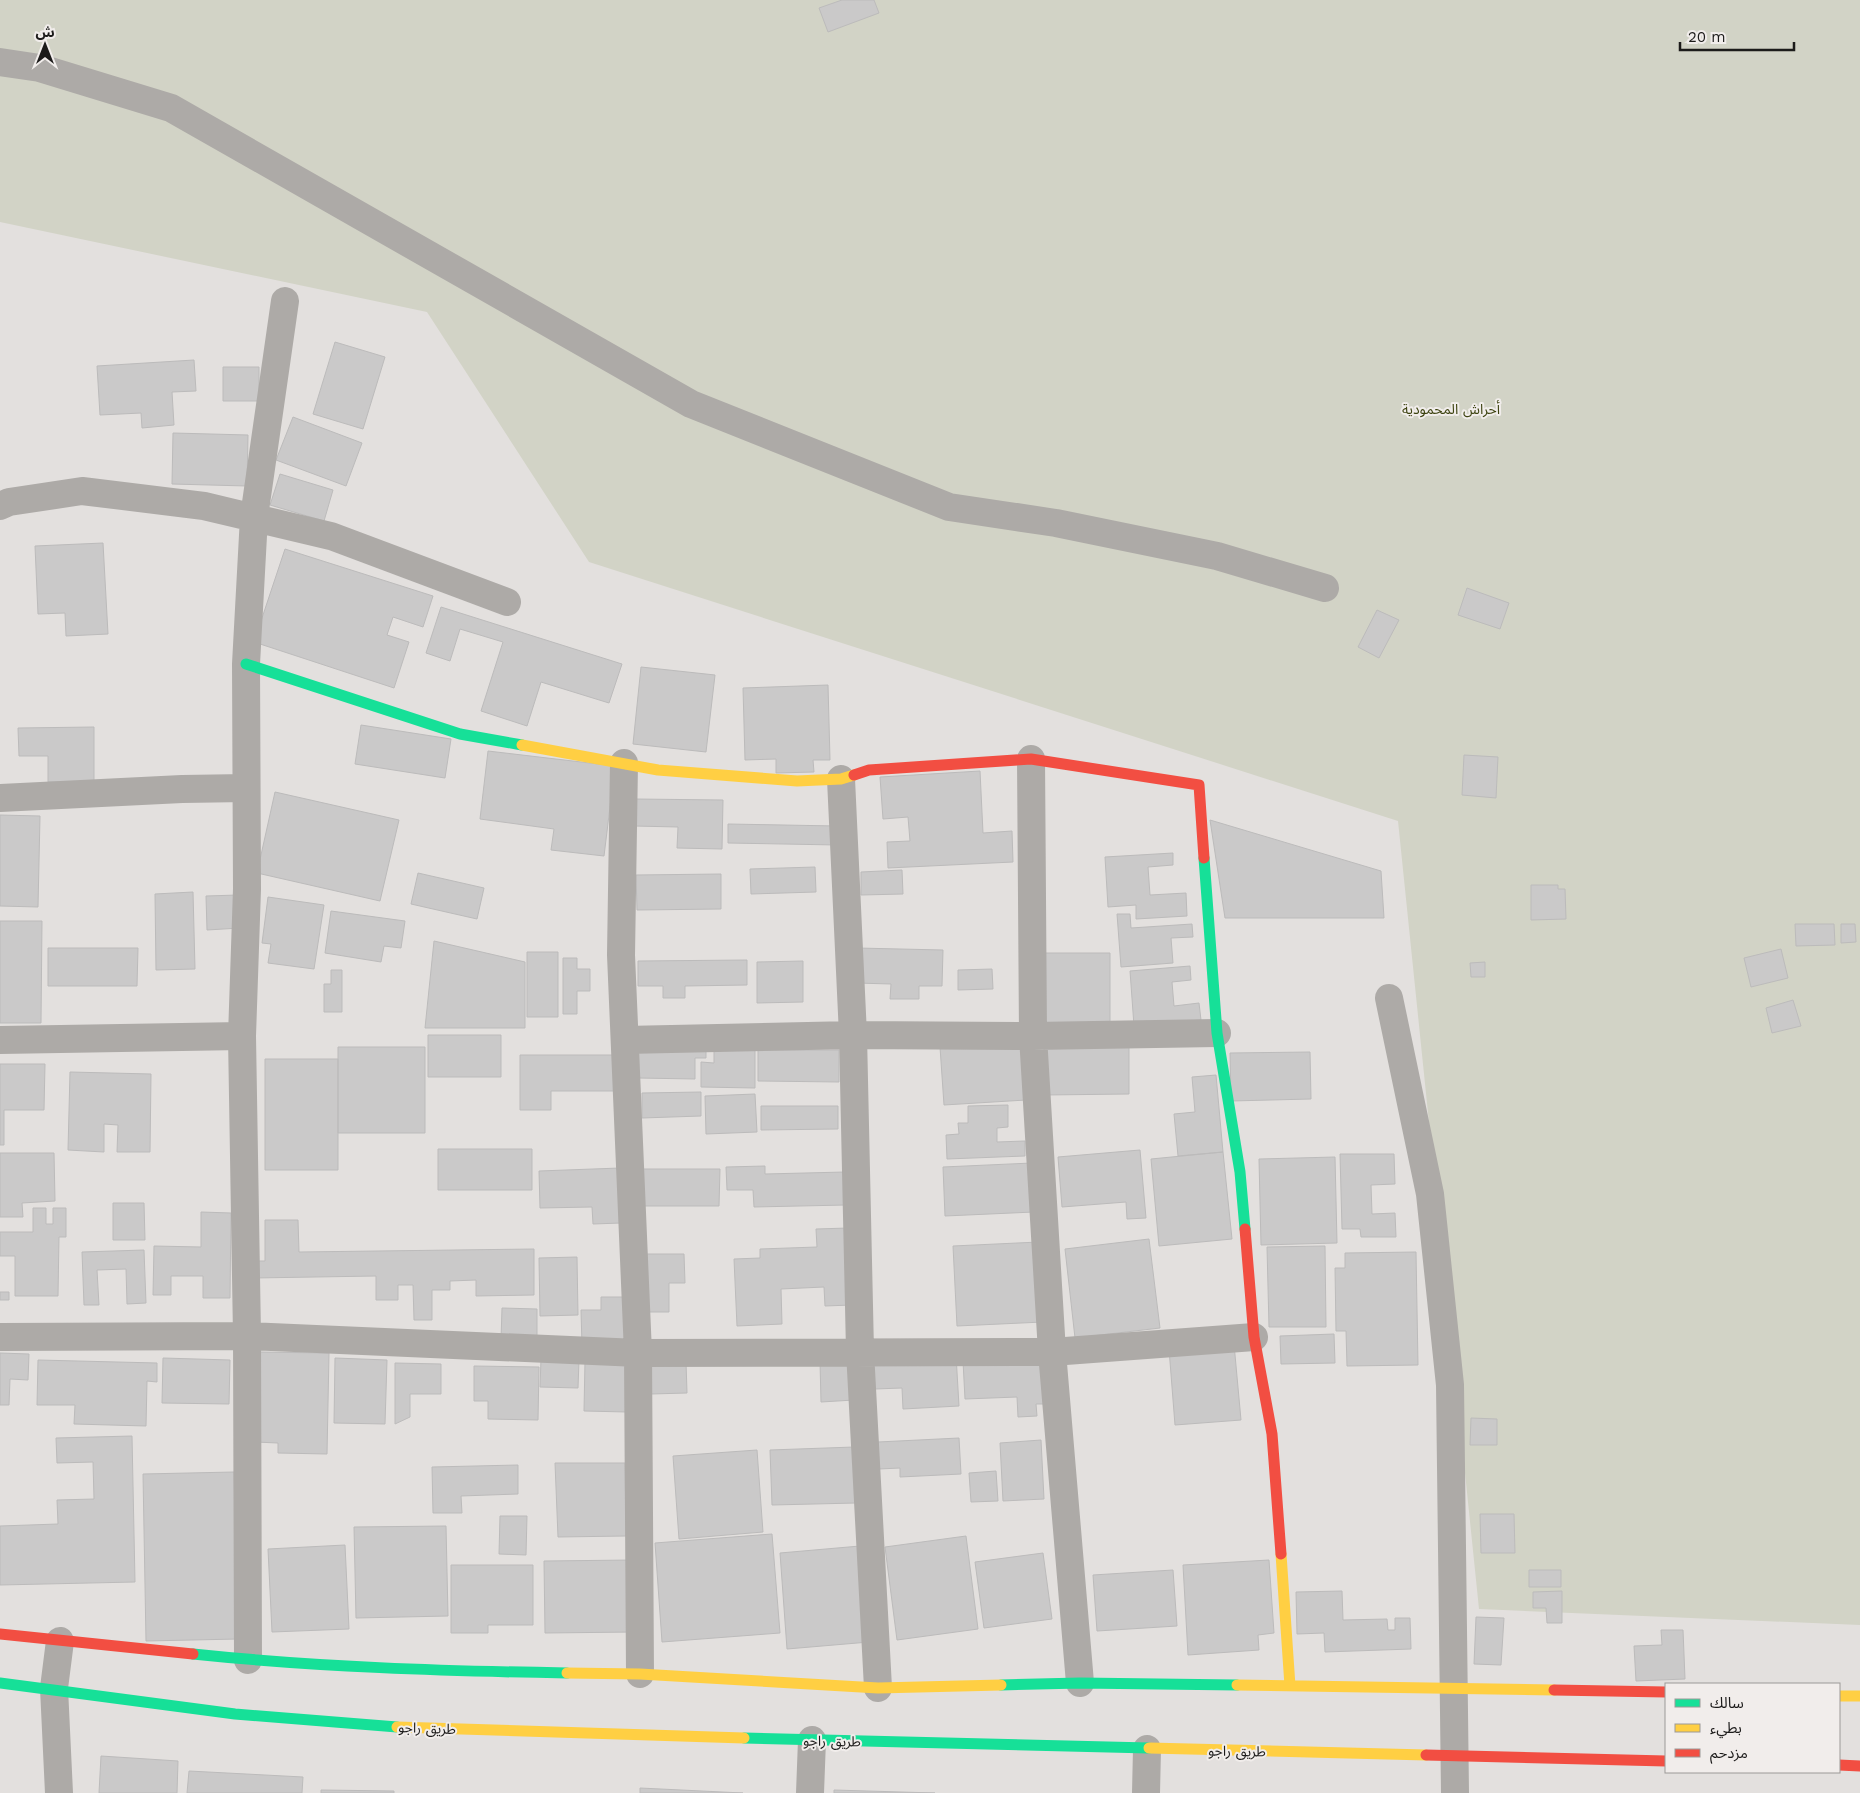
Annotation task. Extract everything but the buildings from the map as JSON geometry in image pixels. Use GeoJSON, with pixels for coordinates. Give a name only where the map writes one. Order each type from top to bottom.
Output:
{"type":"FeatureCollection","features":[{"type":"Feature","properties":{"kind":"main road"},"geometry":{"type":"LineString","coordinates":[[246,664],[460,734],[658,770],[797,781],[841,779],[868,770],[1031,759],[1199,785],[1217,1033],[1240,1172],[1254,1337],[1272,1434],[1290,1686]]}},
{"type":"Feature","properties":{"kind":"main road"},"geometry":{"type":"LineString","coordinates":[[0,1634],[248,1660],[411,1670],[640,1674],[878,1688],[1080,1683],[1665,1692]]}},
{"type":"Feature","properties":{"kind":"main road","name":"طريق راجو"},"geometry":{"type":"LineString","coordinates":[[0,1682],[235,1714],[394,1727],[1147,1749],[1665,1761]]}},
{"type":"Feature","properties":{"kind":"main road"},"geometry":{"type":"LineString","coordinates":[[1840,1696],[1860,1696]]}},
{"type":"Feature","properties":{"kind":"main road"},"geometry":{"type":"LineString","coordinates":[[1840,1765],[1860,1766]]}},
{"type":"Feature","properties":{"kind":"street"},"geometry":{"type":"LineString","coordinates":[[0,62],[40,68],[171,108],[700,408],[949,507],[1056,523],[1217,556],[1325,588]]}},
{"type":"Feature","properties":{"kind":"street"},"geometry":{"type":"LineString","coordinates":[[248,1660],[247,1336],[242,1036],[246,889],[246,664],[254,517],[285,301]]}},
{"type":"Feature","properties":{"kind":"street"},"geometry":{"type":"LineString","coordinates":[[0,506],[9,502],[82,491],[204,506],[331,536],[507,602]]}},
{"type":"Feature","properties":{"kind":"street"},"geometry":{"type":"LineString","coordinates":[[1031,759],[1033,1036],[1052,1352],[1080,1683]]}},
{"type":"Feature","properties":{"kind":"street"},"geometry":{"type":"LineString","coordinates":[[624,763],[621,955],[638,1353],[640,1674]]}},
{"type":"Feature","properties":{"kind":"street"},"geometry":{"type":"LineString","coordinates":[[841,779],[853,1035],[860,1351],[878,1688]]}},
{"type":"Feature","properties":{"kind":"street"},"geometry":{"type":"LineString","coordinates":[[0,798],[182,789],[246,788]]}},
{"type":"Feature","properties":{"kind":"street"},"geometry":{"type":"LineString","coordinates":[[1390,998],[1430,1194],[1450,1385],[1455,1793]]}},
{"type":"Feature","properties":{"kind":"street"},"geometry":{"type":"LineString","coordinates":[[625,1040],[853,1035],[1033,1036],[1217,1033]]}},
{"type":"Feature","properties":{"kind":"street"},"geometry":{"type":"LineString","coordinates":[[0,1040],[242,1036]]}},
{"type":"Feature","properties":{"kind":"street"},"geometry":{"type":"LineString","coordinates":[[0,1337],[247,1336],[638,1353],[1052,1352],[1254,1337]]}},
{"type":"Feature","properties":{"kind":"street"},"geometry":{"type":"LineString","coordinates":[[59,1793],[54,1688],[60,1641]]}},
{"type":"Feature","properties":{"kind":"street"},"geometry":{"type":"LineString","coordinates":[[810,1793],[812,1740]]}},
{"type":"Feature","properties":{"kind":"street"},"geometry":{"type":"LineString","coordinates":[[1146,1793],[1147,1749]]}},
{"type":"Feature","properties":{"kind":"green space","name":"أحراش المحمودية"},"geometry":{"type":"Polygon","coordinates":[[[0,0],[1860,0],[1860,1625],[1479,1609],[1398,821],[589,562],[427,312],[0,222],[0,0]]]}},
{"type":"Feature","properties":{"kind":"traffic: fast"},"geometry":{"type":"LineString","coordinates":[[246,664],[460,734],[522,745]]}},
{"type":"Feature","properties":{"kind":"traffic: fast"},"geometry":{"type":"LineString","coordinates":[[1204,858],[1217,1033],[1240,1172],[1245,1229]]}},
{"type":"Feature","properties":{"kind":"traffic: fast"},"geometry":{"type":"LineString","coordinates":[[193,1654],[380,1668],[567,1673]]}},
{"type":"Feature","properties":{"kind":"traffic: fast"},"geometry":{"type":"LineString","coordinates":[[0,1683],[235,1714],[397,1727]]}},
{"type":"Feature","properties":{"kind":"traffic: fast"},"geometry":{"type":"LineString","coordinates":[[1001,1685],[1080,1683],[1237,1685]]}},
{"type":"Feature","properties":{"kind":"traffic: fast"},"geometry":{"type":"LineString","coordinates":[[744,1738],[1149,1748]]}},
{"type":"Feature","properties":{"kind":"traffic: slow"},"geometry":{"type":"LineString","coordinates":[[522,745],[658,770],[797,781],[841,779],[854,775]]}},
{"type":"Feature","properties":{"kind":"traffic: slow"},"geometry":{"type":"LineString","coordinates":[[1281,1554],[1290,1686]]}},
{"type":"Feature","properties":{"kind":"traffic: slow"},"geometry":{"type":"LineString","coordinates":[[567,1673],[640,1674],[878,1688],[1001,1685]]}},
{"type":"Feature","properties":{"kind":"traffic: slow"},"geometry":{"type":"LineString","coordinates":[[1237,1685],[1554,1690]]}},
{"type":"Feature","properties":{"kind":"traffic: slow"},"geometry":{"type":"LineString","coordinates":[[1840,1696],[1860,1696]]}},
{"type":"Feature","properties":{"kind":"traffic: slow"},"geometry":{"type":"LineString","coordinates":[[397,1727],[744,1738]]}},
{"type":"Feature","properties":{"kind":"traffic: slow"},"geometry":{"type":"LineString","coordinates":[[1149,1748],[1426,1755]]}},
{"type":"Feature","properties":{"kind":"traffic: jam"},"geometry":{"type":"LineString","coordinates":[[854,775],[869,770],[1031,759],[1199,785],[1204,858]]}},
{"type":"Feature","properties":{"kind":"traffic: jam"},"geometry":{"type":"LineString","coordinates":[[1245,1229],[1254,1337],[1272,1434],[1281,1554]]}},
{"type":"Feature","properties":{"kind":"traffic: jam"},"geometry":{"type":"LineString","coordinates":[[0,1634],[193,1654]]}},
{"type":"Feature","properties":{"kind":"traffic: jam"},"geometry":{"type":"LineString","coordinates":[[1554,1690],[1665,1692]]}},
{"type":"Feature","properties":{"kind":"traffic: jam"},"geometry":{"type":"LineString","coordinates":[[1426,1755],[1665,1761]]}},
{"type":"Feature","properties":{"kind":"traffic: jam"},"geometry":{"type":"LineString","coordinates":[[1840,1765],[1860,1766]]}}]}
